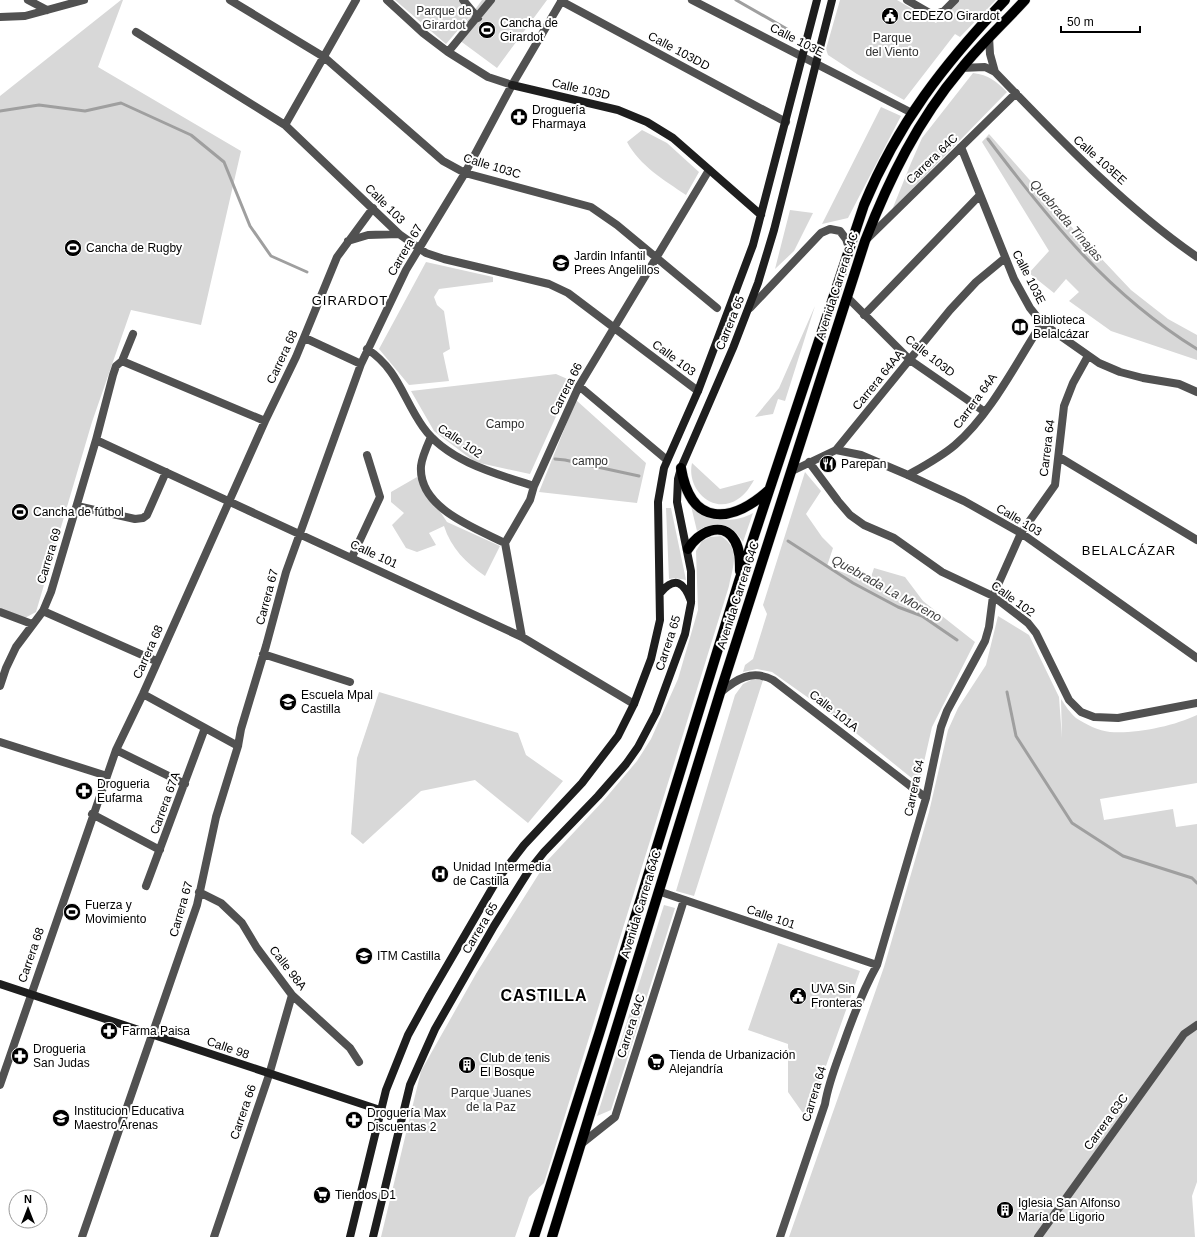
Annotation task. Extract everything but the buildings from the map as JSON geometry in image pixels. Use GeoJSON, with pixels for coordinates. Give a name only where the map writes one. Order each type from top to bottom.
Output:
{"type":"FeatureCollection","features":[{"type":"Feature","properties":{"kind":"main road","name":"Carrera 65"},"geometry":{"type":"LineString","coordinates":[[350,1237],[380,1110],[394,1066],[408,1035],[497,880],[524,845],[582,783],[607,752],[627,720],[655,649],[660,620],[661,592],[658,502],[667,460],[698,391],[745,271],[786,122],[817,0]]}},
{"type":"Feature","properties":{"kind":"main road","name":"Carrera 65"},"geometry":{"type":"LineString","coordinates":[[373,1237],[410,1085],[435,1029],[494,926],[528,872],[544,852],[598,796],[638,747],[656,713],[664,692],[685,634],[691,603],[691,571],[688,549],[680,525],[677,502],[678,479],[681,468],[750,308],[772,237],[832,0]]}},
{"type":"Feature","properties":{"kind":"main road","name":"Avenida Carrera 64C"},"geometry":{"type":"LineString","coordinates":[[534,1237],[599,1034],[739,581],[849,248],[873,183],[883,162],[912,113],[947,63],[1005,0]]}},
{"type":"Feature","properties":{"kind":"main road","name":"Avenida Carrera 64C"},"geometry":{"type":"LineString","coordinates":[[552,1237],[720,692],[865,241],[890,181],[915,133],[961,68],[1025,0]]}},
{"type":"Feature","properties":{"kind":"main road","name":"Calle 103D"},"geometry":{"type":"LineString","coordinates":[[512,85],[618,110],[660,129],[761,215]]}},
{"type":"Feature","properties":{"kind":"main road"},"geometry":{"type":"LineString","coordinates":[[681,468],[686,490],[690,497],[700,507],[712,513],[728,514],[739,512],[758,501],[769,490]]}},
{"type":"Feature","properties":{"kind":"main road"},"geometry":{"type":"LineString","coordinates":[[688,549],[691,542],[701,533],[716,530],[728,532],[736,542],[738,549],[740,564],[739,581]]}},
{"type":"Feature","properties":{"kind":"main road"},"geometry":{"type":"LineString","coordinates":[[661,592],[669,584],[674,582],[681,584],[685,588],[691,603]]}},
{"type":"Feature","properties":{"kind":"main road","name":"Calle 98"},"geometry":{"type":"LineString","coordinates":[[0,984],[268,1075],[380,1110]]}},
{"type":"Feature","properties":{"kind":"street"},"geometry":{"type":"LineString","coordinates":[[28,0],[47,10]]}},
{"type":"Feature","properties":{"kind":"street"},"geometry":{"type":"LineString","coordinates":[[0,17],[25,16],[72,1],[84,0]]}},
{"type":"Feature","properties":{"kind":"street","name":"Calle 103C"},"geometry":{"type":"LineString","coordinates":[[230,0],[324,57],[443,161],[465,173],[591,207],[617,224],[717,308]]}},
{"type":"Feature","properties":{"kind":"street"},"geometry":{"type":"LineString","coordinates":[[285,125],[356,0]]}},
{"type":"Feature","properties":{"kind":"street","name":"Calle 103D"},"geometry":{"type":"LineString","coordinates":[[387,0],[423,33],[448,52],[488,77],[512,85]]}},
{"type":"Feature","properties":{"kind":"street"},"geometry":{"type":"LineString","coordinates":[[464,0],[478,18]]}},
{"type":"Feature","properties":{"kind":"street"},"geometry":{"type":"LineString","coordinates":[[448,52],[478,18],[491,0]]}},
{"type":"Feature","properties":{"kind":"street","name":"Carrera 67"},"geometry":{"type":"LineString","coordinates":[[82,1237],[198,905],[199,892],[216,817],[238,746],[241,729],[286,572],[301,534],[361,364],[403,276],[465,173],[512,85],[562,0]]}},
{"type":"Feature","properties":{"kind":"street","name":"Calle 103DD"},"geometry":{"type":"LineString","coordinates":[[562,0],[786,122]]}},
{"type":"Feature","properties":{"kind":"street","name":"Calle 103E"},"geometry":{"type":"LineString","coordinates":[[692,0],[912,113]]}},
{"type":"Feature","properties":{"kind":"street"},"geometry":{"type":"LineString","coordinates":[[907,0],[933,15],[944,11],[955,0]]}},
{"type":"Feature","properties":{"kind":"street","name":"Calle 103"},"geometry":{"type":"LineString","coordinates":[[136,32],[285,125],[399,234],[419,248],[444,259],[549,284],[568,293],[698,391]]}},
{"type":"Feature","properties":{"kind":"street","name":"Calle 103EE"},"geometry":{"type":"LineString","coordinates":[[989,37],[990,54],[995,72],[1057,138],[1161,232],[1197,257]]}},
{"type":"Feature","properties":{"kind":"street"},"geometry":{"type":"LineString","coordinates":[[961,68],[986,68],[995,72]]}},
{"type":"Feature","properties":{"kind":"street","name":"Carrera 64C"},"geometry":{"type":"LineString","coordinates":[[865,241],[1016,94]]}},
{"type":"Feature","properties":{"kind":"street","name":"Calle 103E"},"geometry":{"type":"LineString","coordinates":[[961,147],[1005,258],[1021,294],[1042,323],[1088,356],[1120,372],[1143,378],[1179,384],[1197,392]]}},
{"type":"Feature","properties":{"kind":"street","name":"Carrera 66"},"geometry":{"type":"LineString","coordinates":[[505,543],[530,500],[534,486],[579,386],[709,170]]}},
{"type":"Feature","properties":{"kind":"street"},"geometry":{"type":"LineString","coordinates":[[864,315],[980,195]]}},
{"type":"Feature","properties":{"kind":"street","name":"Carrera 68"},"geometry":{"type":"LineString","coordinates":[[0,1085],[92,814],[116,750],[143,694],[265,421],[305,338],[337,257],[373,208]]}},
{"type":"Feature","properties":{"kind":"street"},"geometry":{"type":"LineString","coordinates":[[750,308],[821,233],[830,229],[840,231],[846,239],[849,248]]}},
{"type":"Feature","properties":{"kind":"street"},"geometry":{"type":"LineString","coordinates":[[348,241],[368,235],[399,234]]}},
{"type":"Feature","properties":{"kind":"street","name":"Carrera 64AA"},"geometry":{"type":"LineString","coordinates":[[836,450],[950,310],[971,288],[1005,258]]}},
{"type":"Feature","properties":{"kind":"street","name":"Calle 103D"},"geometry":{"type":"LineString","coordinates":[[847,297],[910,360],[985,412]]}},
{"type":"Feature","properties":{"kind":"street","name":"Carrera 64A"},"geometry":{"type":"LineString","coordinates":[[908,475],[944,454],[964,437],[985,412],[1042,323]]}},
{"type":"Feature","properties":{"kind":"street","name":"Carrera 69"},"geometry":{"type":"LineString","coordinates":[[0,686],[6,668],[16,647],[43,610],[51,592],[96,440],[113,375],[116,366],[122,361],[133,334]]}},
{"type":"Feature","properties":{"kind":"street"},"geometry":{"type":"LineString","coordinates":[[305,338],[361,364]]}},
{"type":"Feature","properties":{"kind":"street","name":"Calle 102"},"geometry":{"type":"LineString","coordinates":[[367,350],[379,357],[395,375],[422,426],[431,437],[474,467],[534,486]]}},
{"type":"Feature","properties":{"kind":"street","name":"Carrera 64"},"geometry":{"type":"LineString","coordinates":[[780,1237],[825,1104],[827,1088],[854,1014],[877,965],[926,798],[941,727],[947,711],[985,641],[990,627],[993,596],[1021,533],[1055,485],[1064,406],[1073,383],[1088,356]]}},
{"type":"Feature","properties":{"kind":"street"},"geometry":{"type":"LineString","coordinates":[[122,361],[265,421]]}},
{"type":"Feature","properties":{"kind":"street"},"geometry":{"type":"LineString","coordinates":[[579,386],[667,460]]}},
{"type":"Feature","properties":{"kind":"street"},"geometry":{"type":"LineString","coordinates":[[431,437],[421,465],[422,477],[429,494],[441,509],[470,526],[505,543],[522,637]]}},
{"type":"Feature","properties":{"kind":"street","name":"Calle 101"},"geometry":{"type":"LineString","coordinates":[[96,440],[228,502],[352,557],[522,637],[634,704]]}},
{"type":"Feature","properties":{"kind":"street"},"geometry":{"type":"LineString","coordinates":[[799,448],[802,460],[809,462]]}},
{"type":"Feature","properties":{"kind":"street"},"geometry":{"type":"LineString","coordinates":[[792,471],[836,450]]}},
{"type":"Feature","properties":{"kind":"street","name":"Calle 103"},"geometry":{"type":"LineString","coordinates":[[836,450],[861,455],[908,475],[964,501],[1021,533],[1197,658]]}},
{"type":"Feature","properties":{"kind":"street"},"geometry":{"type":"LineString","coordinates":[[352,557],[380,497],[367,454]]}},
{"type":"Feature","properties":{"kind":"street"},"geometry":{"type":"LineString","coordinates":[[1059,458],[1197,540]]}},
{"type":"Feature","properties":{"kind":"street","name":"Calle 102"},"geometry":{"type":"LineString","coordinates":[[809,462],[850,515],[864,525],[894,538],[942,572],[993,596],[1028,623],[1036,633],[1069,700],[1081,712],[1094,717],[1118,718],[1197,703]]}},
{"type":"Feature","properties":{"kind":"street"},"geometry":{"type":"LineString","coordinates":[[77,506],[136,519],[143,518],[147,515],[166,472]]}},
{"type":"Feature","properties":{"kind":"street"},"geometry":{"type":"LineString","coordinates":[[43,610],[156,662]]}},
{"type":"Feature","properties":{"kind":"street"},"geometry":{"type":"LineString","coordinates":[[0,612],[32,624]]}},
{"type":"Feature","properties":{"kind":"street"},"geometry":{"type":"LineString","coordinates":[[263,654],[350,682]]}},
{"type":"Feature","properties":{"kind":"street","name":"Calle 101A"},"geometry":{"type":"LineString","coordinates":[[720,692],[741,677],[752,675],[767,676],[926,798]]}},
{"type":"Feature","properties":{"kind":"street"},"geometry":{"type":"LineString","coordinates":[[143,694],[238,746]]}},
{"type":"Feature","properties":{"kind":"street","name":"Carrera 67A"},"geometry":{"type":"LineString","coordinates":[[146,886],[205,728]]}},
{"type":"Feature","properties":{"kind":"street"},"geometry":{"type":"LineString","coordinates":[[0,742],[107,776]]}},
{"type":"Feature","properties":{"kind":"street"},"geometry":{"type":"LineString","coordinates":[[116,750],[184,784]]}},
{"type":"Feature","properties":{"kind":"street"},"geometry":{"type":"LineString","coordinates":[[92,814],[160,850]]}},
{"type":"Feature","properties":{"kind":"street","name":"Calle 101"},"geometry":{"type":"LineString","coordinates":[[658,891],[877,965]]}},
{"type":"Feature","properties":{"kind":"street","name":"Calle 98A"},"geometry":{"type":"LineString","coordinates":[[199,892],[221,903],[242,923],[257,948],[292,995],[350,1048],[359,1062]]}},
{"type":"Feature","properties":{"kind":"street","name":"Carrera 64C"},"geometry":{"type":"LineString","coordinates":[[581,1144],[615,1117],[684,900]]}},
{"type":"Feature","properties":{"kind":"street","name":"Carrera 66"},"geometry":{"type":"LineString","coordinates":[[214,1237],[268,1075],[292,995]]}},
{"type":"Feature","properties":{"kind":"street","name":"Carrera 63C"},"geometry":{"type":"LineString","coordinates":[[1038,1237],[1184,1034],[1197,1025]]}},
{"type":"Feature","properties":{"kind":"green space"},"geometry":{"type":"Polygon","coordinates":[[[121,0],[123,0],[98,67],[241,151],[201,325],[131,310],[92,422],[36,612],[23,619],[0,611],[0,96],[121,0]]]}},
{"type":"Feature","properties":{"kind":"green space","name":"Parque de Girardot"},"geometry":{"type":"Polygon","coordinates":[[[395,0],[458,0],[471,15],[446,44],[395,0]]]}},
{"type":"Feature","properties":{"kind":"green space","name":"Parque de Girardot"},"geometry":{"type":"Polygon","coordinates":[[[482,0],[547,0],[497,68],[455,37],[482,0]]]}},
{"type":"Feature","properties":{"kind":"green space","name":"Parque del Viento"},"geometry":{"type":"Polygon","coordinates":[[[840,0],[897,0],[936,23],[959,0],[996,0],[960,37],[955,34],[904,100],[857,74],[828,55],[826,49],[840,0]]]}},
{"type":"Feature","properties":{"kind":"green space"},"geometry":{"type":"Polygon","coordinates":[[[973,73],[984,75],[992,79],[1007,92],[892,210],[922,138],[973,73]]]}},
{"type":"Feature","properties":{"kind":"green space"},"geometry":{"type":"Polygon","coordinates":[[[881,107],[901,116],[848,218],[822,224],[881,107]]]}},
{"type":"Feature","properties":{"kind":"green space"},"geometry":{"type":"Polygon","coordinates":[[[642,130],[667,143],[699,172],[686,195],[653,172],[632,151],[627,142],[642,130]]]}},
{"type":"Feature","properties":{"kind":"green space"},"geometry":{"type":"Polygon","coordinates":[[[989,134],[1066,221],[1131,290],[1168,319],[1197,335],[1197,360],[1111,331],[1069,301],[1079,292],[1066,279],[1054,293],[1029,273],[1049,251],[982,142],[989,134]]]}},
{"type":"Feature","properties":{"kind":"green space"},"geometry":{"type":"Polygon","coordinates":[[[790,210],[813,213],[794,251],[775,269],[790,210]]]}},
{"type":"Feature","properties":{"kind":"green space"},"geometry":{"type":"Polygon","coordinates":[[[426,262],[493,277],[493,282],[439,289],[434,297],[437,305],[444,311],[450,349],[443,353],[449,381],[409,385],[379,349],[426,262]]]}},
{"type":"Feature","properties":{"kind":"green space"},"geometry":{"type":"Polygon","coordinates":[[[815,306],[785,401],[778,399],[773,414],[755,417],[779,388],[815,306]]]}},
{"type":"Feature","properties":{"kind":"green space","name":"Campo"},"geometry":{"type":"Polygon","coordinates":[[[556,374],[572,381],[530,474],[475,462],[434,431],[411,391],[556,374]]]}},
{"type":"Feature","properties":{"kind":"green space","name":"campo"},"geometry":{"type":"Polygon","coordinates":[[[576,400],[646,463],[637,503],[539,492],[576,400]]]}},
{"type":"Feature","properties":{"kind":"green space"},"geometry":{"type":"Polygon","coordinates":[[[692,463],[720,489],[754,480],[745,493],[738,499],[729,503],[719,504],[711,502],[703,497],[693,482],[691,473],[692,463]]]}},
{"type":"Feature","properties":{"kind":"green space"},"geometry":{"type":"Polygon","coordinates":[[[805,472],[821,491],[806,514],[822,537],[833,548],[827,566],[869,583],[874,568],[905,577],[923,601],[975,642],[932,727],[919,784],[841,721],[772,672],[757,669],[743,672],[745,665],[753,659],[767,614],[763,605],[805,472]]]}},
{"type":"Feature","properties":{"kind":"green space"},"geometry":{"type":"Polygon","coordinates":[[[417,477],[447,522],[500,546],[485,576],[472,566],[455,548],[444,526],[429,533],[436,545],[417,552],[406,548],[392,525],[404,513],[391,502],[391,492],[417,477]]]}},
{"type":"Feature","properties":{"kind":"green space"},"geometry":{"type":"Polygon","coordinates":[[[691,506],[714,517],[729,520],[744,517],[753,513],[743,542],[734,531],[723,525],[710,525],[697,531],[691,506]]]}},
{"type":"Feature","properties":{"kind":"green space"},"geometry":{"type":"Polygon","coordinates":[[[666,508],[671,508],[686,580],[675,578],[669,579],[666,508]]]}},
{"type":"Feature","properties":{"kind":"green space","name":"Parque Juanes de la Paz"},"geometry":{"type":"Polygon","coordinates":[[[721,536],[731,546],[734,558],[729,586],[544,1183],[529,1197],[515,1237],[381,1237],[421,1071],[477,972],[547,861],[604,800],[637,761],[651,739],[678,679],[698,610],[696,551],[702,541],[710,537],[721,536]]]}},
{"type":"Feature","properties":{"kind":"green space"},"geometry":{"type":"Polygon","coordinates":[[[998,616],[1029,635],[1059,697],[1062,738],[1061,699],[1076,718],[1092,727],[1110,732],[1131,732],[1166,726],[1197,715],[1197,783],[1100,799],[1104,820],[1173,809],[1176,827],[1197,824],[1197,1182],[1192,1196],[1195,1237],[789,1237],[884,967],[929,812],[948,730],[958,708],[986,665],[998,616]]]}},
{"type":"Feature","properties":{"kind":"green space"},"geometry":{"type":"Polygon","coordinates":[[[751,680],[763,680],[694,896],[676,891],[735,695],[743,684],[751,680]]]}},
{"type":"Feature","properties":{"kind":"green space"},"geometry":{"type":"Polygon","coordinates":[[[379,692],[518,733],[526,755],[563,781],[528,823],[475,780],[421,791],[363,844],[351,834],[357,758],[379,692]]]}},
{"type":"Feature","properties":{"kind":"green space"},"geometry":{"type":"Polygon","coordinates":[[[664,905],[675,908],[611,1110],[597,1116],[664,905]]]}},
{"type":"Feature","properties":{"kind":"green space"},"geometry":{"type":"Polygon","coordinates":[[[778,943],[860,971],[807,1119],[788,1092],[788,1044],[748,1030],[778,943]]]}},
{"type":"Feature","properties":{"kind":"waterway","name":"Quebrada Tinajas"},"geometry":{"type":"LineString","coordinates":[[736,0],[787,29]]}},
{"type":"Feature","properties":{"kind":"waterway","name":"Quebrada La Moreno"},"geometry":{"type":"LineString","coordinates":[[0,111],[39,105],[85,111],[121,103],[191,135],[224,162],[250,226],[271,256],[307,272]]}},
{"type":"Feature","properties":{"kind":"waterway","name":"Quebrada Tinajas"},"geometry":{"type":"LineString","coordinates":[[988,139],[1034,199],[1082,254],[1136,305],[1165,328],[1197,349]]}},
{"type":"Feature","properties":{"kind":"waterway","name":"Quebrada La Moreno"},"geometry":{"type":"LineString","coordinates":[[555,459],[639,476]]}},
{"type":"Feature","properties":{"kind":"waterway","name":"Quebrada La Moreno"},"geometry":{"type":"LineString","coordinates":[[788,541],[853,583],[898,607],[922,616],[957,640]]}},
{"type":"Feature","properties":{"kind":"waterway","name":"Quebrada La Moreno"},"geometry":{"type":"LineString","coordinates":[[1007,692],[1016,736],[1072,823],[1123,856],[1192,878],[1197,883]]}},
{"type":"Feature","properties":{"kind":"place","name":"CEDEZO Girardot"},"geometry":{"type":"Point","coordinates":[890,16]}},
{"type":"Feature","properties":{"kind":"place","name":"Cancha de Girardot"},"geometry":{"type":"Point","coordinates":[487,30]}},
{"type":"Feature","properties":{"kind":"place","name":"Droguería Fharmaya"},"geometry":{"type":"Point","coordinates":[519,117]}},
{"type":"Feature","properties":{"kind":"place","name":"Cancha de Rugby"},"geometry":{"type":"Point","coordinates":[73,248]}},
{"type":"Feature","properties":{"kind":"place","name":"Jardin Infantil Prees Angelillos"},"geometry":{"type":"Point","coordinates":[561,263]}},
{"type":"Feature","properties":{"kind":"place","name":"Biblioteca Belalcázar"},"geometry":{"type":"Point","coordinates":[1020,327]}},
{"type":"Feature","properties":{"kind":"place","name":"Parepan"},"geometry":{"type":"Point","coordinates":[828,464]}},
{"type":"Feature","properties":{"kind":"place","name":"Cancha de fútbol"},"geometry":{"type":"Point","coordinates":[20,512]}},
{"type":"Feature","properties":{"kind":"place","name":"Escuela Mpal Castilla"},"geometry":{"type":"Point","coordinates":[288,702]}},
{"type":"Feature","properties":{"kind":"place","name":"Drogueria Eufarma"},"geometry":{"type":"Point","coordinates":[84,791]}},
{"type":"Feature","properties":{"kind":"place","name":"Unidad Intermedia de Castilla"},"geometry":{"type":"Point","coordinates":[440,874]}},
{"type":"Feature","properties":{"kind":"place","name":"Fuerza y Movimiento"},"geometry":{"type":"Point","coordinates":[72,912]}},
{"type":"Feature","properties":{"kind":"place","name":"ITM Castilla"},"geometry":{"type":"Point","coordinates":[364,956]}},
{"type":"Feature","properties":{"kind":"place","name":"UVA Sin Fronteras"},"geometry":{"type":"Point","coordinates":[798,996]}},
{"type":"Feature","properties":{"kind":"place","name":"Farma Paisa"},"geometry":{"type":"Point","coordinates":[109,1031]}},
{"type":"Feature","properties":{"kind":"place","name":"Drogueria San Judas"},"geometry":{"type":"Point","coordinates":[20,1056]}},
{"type":"Feature","properties":{"kind":"place","name":"Tienda de Urbanización Alejandría"},"geometry":{"type":"Point","coordinates":[656,1062]}},
{"type":"Feature","properties":{"kind":"place","name":"Club de tenis El Bosque"},"geometry":{"type":"Point","coordinates":[467,1065]}},
{"type":"Feature","properties":{"kind":"place","name":"Institucion Educativa Maestro Arenas"},"geometry":{"type":"Point","coordinates":[61,1118]}},
{"type":"Feature","properties":{"kind":"place","name":"Droguería Max Discuentas 2"},"geometry":{"type":"Point","coordinates":[354,1120]}},
{"type":"Feature","properties":{"kind":"place","name":"Tiendos D1"},"geometry":{"type":"Point","coordinates":[322,1195]}},
{"type":"Feature","properties":{"kind":"place","name":"Iglesia San Alfonso María de Ligorio"},"geometry":{"type":"Point","coordinates":[1005,1210]}},
{"type":"Feature","properties":{"kind":"district","name":"GIRARDOT"},"geometry":{"type":"Point","coordinates":[350,300]}},
{"type":"Feature","properties":{"kind":"district","name":"BELALCÁZAR"},"geometry":{"type":"Point","coordinates":[1129,550]}},
{"type":"Feature","properties":{"kind":"district","name":"CASTILLA"},"geometry":{"type":"Point","coordinates":[544,995]}}]}
